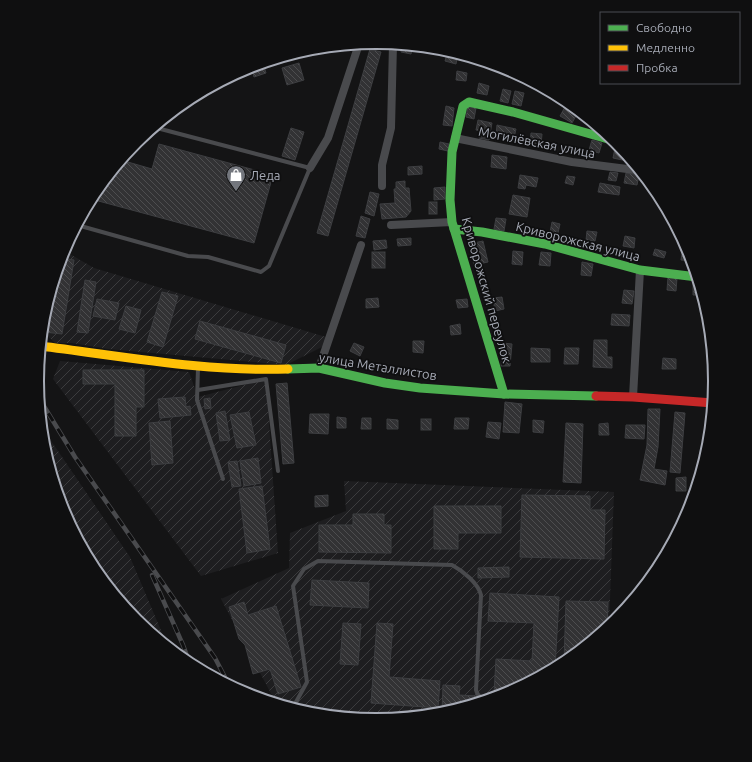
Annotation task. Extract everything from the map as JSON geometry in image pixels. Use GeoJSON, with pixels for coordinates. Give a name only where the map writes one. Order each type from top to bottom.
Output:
{"type":"FeatureCollection","features":[{"type":"Feature","properties":{"kind":"street"},"geometry":{"type":"LineString","coordinates":[[310,168],[328,138],[357,50]]}},
{"type":"Feature","properties":{"kind":"street"},"geometry":{"type":"LineString","coordinates":[[382,186],[382,166],[391,128],[393,50]]}},
{"type":"Feature","properties":{"kind":"street","name":"Криворожский переулок"},"geometry":{"type":"LineString","coordinates":[[504,394],[453,225],[450,200],[452,152],[463,106],[470,102],[513,112],[602,137]]}},
{"type":"Feature","properties":{"kind":"street","name":"Могилёвская улица"},"geometry":{"type":"LineString","coordinates":[[455,138],[572,162],[632,170]]}},
{"type":"Feature","properties":{"kind":"street"},"geometry":{"type":"LineString","coordinates":[[391,225],[453,225]]}},
{"type":"Feature","properties":{"kind":"street","name":"Криворожская улица"},"geometry":{"type":"LineString","coordinates":[[453,225],[545,244],[640,270],[690,275]]}},
{"type":"Feature","properties":{"kind":"street"},"geometry":{"type":"LineString","coordinates":[[319,368],[361,245]]}},
{"type":"Feature","properties":{"kind":"street"},"geometry":{"type":"LineString","coordinates":[[633,397],[640,270]]}},
{"type":"Feature","properties":{"kind":"street","name":"улица Металлистов"},"geometry":{"type":"LineString","coordinates":[[46,347],[198,366],[255,370],[319,368],[420,388],[504,394],[633,397],[707,403]]}},
{"type":"Feature","properties":{"kind":"lane"},"geometry":{"type":"LineString","coordinates":[[82,226],[188,256],[208,257],[260,272],[270,266],[310,168],[160,129]]}},
{"type":"Feature","properties":{"kind":"lane"},"geometry":{"type":"LineString","coordinates":[[198,366],[197,400],[223,479]]}},
{"type":"Feature","properties":{"kind":"lane"},"geometry":{"type":"LineString","coordinates":[[198,390],[266,379],[278,471]]}},
{"type":"Feature","properties":{"kind":"lane"},"geometry":{"type":"LineString","coordinates":[[297,704],[296,702],[307,682],[293,586],[304,569],[318,561],[452,565],[458,568],[479,588],[481,595],[476,690],[479,696]]}},
{"type":"Feature","properties":{"kind":"shaded area"},"geometry":{"type":"Polygon","coordinates":[[[69,254],[94,268],[326,337],[324,346],[286,365],[108,349],[72,343],[55,343],[47,336],[50,316],[55,295],[69,254]]]}},
{"type":"Feature","properties":{"kind":"shaded area"},"geometry":{"type":"Polygon","coordinates":[[[60,361],[189,372],[198,397],[266,379],[278,553],[201,576],[53,379],[60,361]]]}},
{"type":"Feature","properties":{"kind":"shaded area"},"geometry":{"type":"Polygon","coordinates":[[[49,438],[130,557],[163,636],[126,600],[88,547],[69,508],[55,467],[49,438]]]}},
{"type":"Feature","properties":{"kind":"shaded area"},"geometry":{"type":"Polygon","coordinates":[[[344,481],[614,492],[609,618],[578,644],[542,669],[503,688],[462,702],[441,707],[398,712],[354,712],[311,707],[272,696],[221,599],[289,568],[290,533],[346,511],[344,481]]]}},
{"type":"Feature","properties":{"kind":"building"},"geometry":{"type":"Polygon","coordinates":[[[370,49],[381,52],[328,236],[317,233],[370,49]]]}},
{"type":"Feature","properties":{"kind":"building"},"geometry":{"type":"Polygon","coordinates":[[[401,50],[412,51],[411,54],[401,52],[401,50]]]}},
{"type":"Feature","properties":{"kind":"building"},"geometry":{"type":"Polygon","coordinates":[[[446,56],[457,59],[456,64],[445,61],[446,56]]]}},
{"type":"Feature","properties":{"kind":"building"},"geometry":{"type":"Polygon","coordinates":[[[299,63],[304,80],[287,85],[282,68],[299,63]]]}},
{"type":"Feature","properties":{"kind":"building"},"geometry":{"type":"Polygon","coordinates":[[[265,69],[266,73],[254,77],[253,73],[265,69]]]}},
{"type":"Feature","properties":{"kind":"building"},"geometry":{"type":"Polygon","coordinates":[[[457,71],[467,73],[466,81],[456,80],[457,71]]]}},
{"type":"Feature","properties":{"kind":"building"},"geometry":{"type":"Polygon","coordinates":[[[479,83],[489,86],[487,95],[477,93],[479,83]]]}},
{"type":"Feature","properties":{"kind":"building"},"geometry":{"type":"Polygon","coordinates":[[[503,89],[511,91],[508,103],[500,101],[503,89]]]}},
{"type":"Feature","properties":{"kind":"building"},"geometry":{"type":"Polygon","coordinates":[[[515,91],[524,93],[521,106],[512,104],[515,91]]]}},
{"type":"Feature","properties":{"kind":"building"},"geometry":{"type":"Polygon","coordinates":[[[446,106],[454,108],[452,126],[443,125],[446,106]]]}},
{"type":"Feature","properties":{"kind":"building"},"geometry":{"type":"Polygon","coordinates":[[[468,107],[476,108],[474,119],[466,117],[468,107]]]}},
{"type":"Feature","properties":{"kind":"building"},"geometry":{"type":"Polygon","coordinates":[[[564,108],[576,116],[572,123],[560,116],[564,108]]]}},
{"type":"Feature","properties":{"kind":"building"},"geometry":{"type":"Polygon","coordinates":[[[478,120],[492,123],[489,140],[479,138],[481,131],[476,130],[478,120]]]}},
{"type":"Feature","properties":{"kind":"building"},"geometry":{"type":"Polygon","coordinates":[[[497,125],[516,129],[514,138],[496,135],[497,125]]]}},
{"type":"Feature","properties":{"kind":"building"},"geometry":{"type":"Polygon","coordinates":[[[291,128],[304,132],[295,160],[282,156],[291,128]]]}},
{"type":"Feature","properties":{"kind":"building"},"geometry":{"type":"Polygon","coordinates":[[[531,133],[542,134],[541,145],[530,144],[531,133]]]}},
{"type":"Feature","properties":{"kind":"building"},"geometry":{"type":"Polygon","coordinates":[[[592,140],[602,143],[599,153],[589,150],[592,140]]]}},
{"type":"Feature","properties":{"kind":"building"},"geometry":{"type":"Polygon","coordinates":[[[440,142],[449,144],[448,151],[439,149],[440,142]]]}},
{"type":"Feature","properties":{"kind":"building"},"geometry":{"type":"Polygon","coordinates":[[[159,144],[273,175],[254,243],[97,201],[126,162],[152,169],[159,144]]]}},
{"type":"Feature","properties":{"kind":"building"},"geometry":{"type":"Polygon","coordinates":[[[615,150],[625,160],[613,158],[615,150]]]}},
{"type":"Feature","properties":{"kind":"building"},"geometry":{"type":"Polygon","coordinates":[[[492,155],[507,157],[506,169],[491,167],[492,155]]]}},
{"type":"Feature","properties":{"kind":"building"},"geometry":{"type":"Polygon","coordinates":[[[422,166],[422,174],[408,175],[408,167],[422,166]]]}},
{"type":"Feature","properties":{"kind":"building"},"geometry":{"type":"Polygon","coordinates":[[[610,172],[618,173],[616,181],[608,180],[610,172]]]}},
{"type":"Feature","properties":{"kind":"building"},"geometry":{"type":"Polygon","coordinates":[[[626,173],[636,174],[638,178],[637,185],[624,183],[626,173]]]}},
{"type":"Feature","properties":{"kind":"building"},"geometry":{"type":"Polygon","coordinates":[[[520,175],[538,178],[536,187],[526,185],[525,189],[518,188],[520,175]]]}},
{"type":"Feature","properties":{"kind":"building"},"geometry":{"type":"Polygon","coordinates":[[[567,176],[575,177],[573,185],[565,183],[567,176]]]}},
{"type":"Feature","properties":{"kind":"building"},"geometry":{"type":"Polygon","coordinates":[[[405,181],[405,188],[409,188],[411,211],[406,217],[382,219],[380,204],[395,203],[394,189],[396,189],[396,182],[405,181]]]}},
{"type":"Feature","properties":{"kind":"building"},"geometry":{"type":"Polygon","coordinates":[[[600,183],[620,187],[619,195],[598,192],[600,183]]]}},
{"type":"Feature","properties":{"kind":"building"},"geometry":{"type":"Polygon","coordinates":[[[445,187],[445,199],[434,200],[434,188],[445,187]]]}},
{"type":"Feature","properties":{"kind":"building"},"geometry":{"type":"Polygon","coordinates":[[[370,192],[379,194],[374,216],[365,213],[370,192]]]}},
{"type":"Feature","properties":{"kind":"building"},"geometry":{"type":"Polygon","coordinates":[[[513,195],[530,198],[527,217],[509,214],[513,195]]]}},
{"type":"Feature","properties":{"kind":"building"},"geometry":{"type":"Polygon","coordinates":[[[429,202],[437,202],[437,214],[429,214],[429,202]]]}},
{"type":"Feature","properties":{"kind":"building"},"geometry":{"type":"Polygon","coordinates":[[[361,216],[370,219],[365,238],[356,236],[361,216]]]}},
{"type":"Feature","properties":{"kind":"building"},"geometry":{"type":"Polygon","coordinates":[[[496,218],[506,219],[504,231],[494,229],[496,218]]]}},
{"type":"Feature","properties":{"kind":"building"},"geometry":{"type":"Polygon","coordinates":[[[552,222],[560,224],[558,233],[550,232],[552,222]]]}},
{"type":"Feature","properties":{"kind":"building"},"geometry":{"type":"Polygon","coordinates":[[[587,231],[597,232],[595,241],[586,240],[587,231]]]}},
{"type":"Feature","properties":{"kind":"building"},"geometry":{"type":"Polygon","coordinates":[[[625,236],[635,238],[634,248],[623,246],[625,236]]]}},
{"type":"Feature","properties":{"kind":"building"},"geometry":{"type":"Polygon","coordinates":[[[411,238],[411,245],[398,246],[397,239],[411,238]]]}},
{"type":"Feature","properties":{"kind":"building"},"geometry":{"type":"Polygon","coordinates":[[[386,240],[387,248],[374,250],[373,241],[386,240]]]}},
{"type":"Feature","properties":{"kind":"building"},"geometry":{"type":"Polygon","coordinates":[[[483,241],[488,262],[474,265],[469,244],[483,241]]]}},
{"type":"Feature","properties":{"kind":"building"},"geometry":{"type":"Polygon","coordinates":[[[655,249],[666,252],[664,258],[653,255],[655,249]]]}},
{"type":"Feature","properties":{"kind":"building"},"geometry":{"type":"Polygon","coordinates":[[[513,251],[523,252],[522,265],[512,264],[513,251]]]}},
{"type":"Feature","properties":{"kind":"building"},"geometry":{"type":"Polygon","coordinates":[[[372,252],[385,252],[385,268],[372,268],[372,252]]]}},
{"type":"Feature","properties":{"kind":"building"},"geometry":{"type":"Polygon","coordinates":[[[541,252],[551,253],[550,266],[539,265],[541,252]]]}},
{"type":"Feature","properties":{"kind":"building"},"geometry":{"type":"Polygon","coordinates":[[[682,252],[685,260],[681,260],[682,252]]]}},
{"type":"Feature","properties":{"kind":"building"},"geometry":{"type":"Polygon","coordinates":[[[67,259],[74,260],[62,334],[48,332],[55,295],[67,259]]]}},
{"type":"Feature","properties":{"kind":"building"},"geometry":{"type":"Polygon","coordinates":[[[582,262],[593,264],[591,276],[581,275],[582,262]]]}},
{"type":"Feature","properties":{"kind":"building"},"geometry":{"type":"Polygon","coordinates":[[[668,277],[677,278],[676,291],[667,290],[668,277]]]}},
{"type":"Feature","properties":{"kind":"building"},"geometry":{"type":"Polygon","coordinates":[[[85,280],[96,282],[88,333],[77,332],[85,280]]]}},
{"type":"Feature","properties":{"kind":"building"},"geometry":{"type":"Polygon","coordinates":[[[693,283],[697,295],[693,295],[693,283]]]}},
{"type":"Feature","properties":{"kind":"building"},"geometry":{"type":"Polygon","coordinates":[[[624,290],[634,291],[632,304],[622,303],[624,290]]]}},
{"type":"Feature","properties":{"kind":"building"},"geometry":{"type":"Polygon","coordinates":[[[162,292],[178,296],[163,347],[147,342],[162,292]]]}},
{"type":"Feature","properties":{"kind":"building"},"geometry":{"type":"Polygon","coordinates":[[[502,297],[504,309],[495,311],[493,298],[502,297]]]}},
{"type":"Feature","properties":{"kind":"building"},"geometry":{"type":"Polygon","coordinates":[[[378,298],[379,307],[366,308],[366,299],[378,298]]]}},
{"type":"Feature","properties":{"kind":"building"},"geometry":{"type":"Polygon","coordinates":[[[97,299],[119,303],[115,320],[93,316],[97,299]]]}},
{"type":"Feature","properties":{"kind":"building"},"geometry":{"type":"Polygon","coordinates":[[[467,299],[468,307],[458,308],[456,300],[467,299]]]}},
{"type":"Feature","properties":{"kind":"building"},"geometry":{"type":"Polygon","coordinates":[[[126,306],[141,310],[135,333],[119,329],[126,306]]]}},
{"type":"Feature","properties":{"kind":"building"},"geometry":{"type":"Polygon","coordinates":[[[612,314],[630,315],[629,326],[611,325],[612,314]]]}},
{"type":"Feature","properties":{"kind":"building"},"geometry":{"type":"Polygon","coordinates":[[[200,321],[286,345],[281,363],[195,339],[200,321]]]}},
{"type":"Feature","properties":{"kind":"building"},"geometry":{"type":"Polygon","coordinates":[[[460,324],[461,334],[451,335],[450,326],[460,324]]]}},
{"type":"Feature","properties":{"kind":"building"},"geometry":{"type":"Polygon","coordinates":[[[594,340],[607,340],[607,357],[612,357],[612,368],[593,367],[594,340]]]}},
{"type":"Feature","properties":{"kind":"building"},"geometry":{"type":"Polygon","coordinates":[[[413,341],[424,341],[423,353],[413,352],[413,341]]]}},
{"type":"Feature","properties":{"kind":"building"},"geometry":{"type":"Polygon","coordinates":[[[354,343],[364,347],[360,356],[350,351],[354,343]]]}},
{"type":"Feature","properties":{"kind":"building"},"geometry":{"type":"Polygon","coordinates":[[[503,343],[512,344],[510,366],[501,366],[503,343]]]}},
{"type":"Feature","properties":{"kind":"building"},"geometry":{"type":"Polygon","coordinates":[[[531,348],[550,349],[550,362],[531,362],[531,348]]]}},
{"type":"Feature","properties":{"kind":"building"},"geometry":{"type":"Polygon","coordinates":[[[565,348],[579,348],[578,364],[564,364],[565,348]]]}},
{"type":"Feature","properties":{"kind":"building"},"geometry":{"type":"Polygon","coordinates":[[[663,358],[676,359],[676,369],[662,369],[663,358]]]}},
{"type":"Feature","properties":{"kind":"building"},"geometry":{"type":"Polygon","coordinates":[[[83,370],[144,370],[144,407],[136,407],[136,436],[115,436],[115,384],[83,384],[83,370]]]}},
{"type":"Feature","properties":{"kind":"building"},"geometry":{"type":"Polygon","coordinates":[[[287,383],[294,463],[283,464],[276,384],[287,383]]]}},
{"type":"Feature","properties":{"kind":"building"},"geometry":{"type":"Polygon","coordinates":[[[185,397],[186,407],[190,406],[191,415],[160,418],[158,399],[185,397]]]}},
{"type":"Feature","properties":{"kind":"building"},"geometry":{"type":"Polygon","coordinates":[[[210,398],[211,408],[205,409],[204,399],[210,398]]]}},
{"type":"Feature","properties":{"kind":"building"},"geometry":{"type":"Polygon","coordinates":[[[505,402],[522,404],[519,433],[503,432],[505,402]]]}},
{"type":"Feature","properties":{"kind":"building"},"geometry":{"type":"Polygon","coordinates":[[[648,409],[660,409],[658,447],[654,469],[667,471],[665,485],[640,480],[647,445],[648,409]]]}},
{"type":"Feature","properties":{"kind":"building"},"geometry":{"type":"Polygon","coordinates":[[[225,411],[230,440],[220,441],[216,413],[225,411]]]}},
{"type":"Feature","properties":{"kind":"building"},"geometry":{"type":"Polygon","coordinates":[[[249,412],[256,445],[237,448],[230,415],[249,412]]]}},
{"type":"Feature","properties":{"kind":"building"},"geometry":{"type":"Polygon","coordinates":[[[675,412],[685,413],[680,473],[670,472],[675,412]]]}},
{"type":"Feature","properties":{"kind":"building"},"geometry":{"type":"Polygon","coordinates":[[[310,414],[329,414],[328,434],[309,433],[310,414]]]}},
{"type":"Feature","properties":{"kind":"building"},"geometry":{"type":"Polygon","coordinates":[[[337,417],[346,418],[346,428],[337,428],[337,417]]]}},
{"type":"Feature","properties":{"kind":"building"},"geometry":{"type":"Polygon","coordinates":[[[362,418],[371,418],[371,429],[361,429],[362,418]]]}},
{"type":"Feature","properties":{"kind":"building"},"geometry":{"type":"Polygon","coordinates":[[[455,418],[469,418],[468,429],[454,429],[455,418]]]}},
{"type":"Feature","properties":{"kind":"building"},"geometry":{"type":"Polygon","coordinates":[[[387,419],[398,420],[398,429],[387,429],[387,419]]]}},
{"type":"Feature","properties":{"kind":"building"},"geometry":{"type":"Polygon","coordinates":[[[421,419],[431,419],[431,430],[421,430],[421,419]]]}},
{"type":"Feature","properties":{"kind":"building"},"geometry":{"type":"Polygon","coordinates":[[[533,420],[544,421],[543,433],[533,432],[533,420]]]}},
{"type":"Feature","properties":{"kind":"building"},"geometry":{"type":"Polygon","coordinates":[[[170,421],[173,463],[152,465],[149,423],[170,421]]]}},
{"type":"Feature","properties":{"kind":"building"},"geometry":{"type":"Polygon","coordinates":[[[488,422],[501,423],[499,439],[486,437],[488,422]]]}},
{"type":"Feature","properties":{"kind":"building"},"geometry":{"type":"Polygon","coordinates":[[[566,423],[583,424],[581,483],[563,482],[566,423]]]}},
{"type":"Feature","properties":{"kind":"building"},"geometry":{"type":"Polygon","coordinates":[[[608,423],[609,435],[599,435],[599,424],[608,423]]]}},
{"type":"Feature","properties":{"kind":"building"},"geometry":{"type":"Polygon","coordinates":[[[626,425],[645,425],[644,439],[625,438],[626,425]]]}},
{"type":"Feature","properties":{"kind":"building"},"geometry":{"type":"Polygon","coordinates":[[[258,458],[261,483],[244,486],[240,461],[258,458]]]}},
{"type":"Feature","properties":{"kind":"building"},"geometry":{"type":"Polygon","coordinates":[[[237,461],[241,486],[232,487],[228,462],[237,461]]]}},
{"type":"Feature","properties":{"kind":"building"},"geometry":{"type":"Polygon","coordinates":[[[686,477],[686,491],[676,491],[676,478],[686,477]]]}},
{"type":"Feature","properties":{"kind":"building"},"geometry":{"type":"Polygon","coordinates":[[[262,486],[270,549],[247,553],[239,489],[262,486]]]}},
{"type":"Feature","properties":{"kind":"building"},"geometry":{"type":"Polygon","coordinates":[[[328,495],[328,506],[315,507],[315,496],[328,495]]]}},
{"type":"Feature","properties":{"kind":"building"},"geometry":{"type":"Polygon","coordinates":[[[522,495],[590,496],[590,510],[605,510],[604,559],[520,557],[522,495]]]}},
{"type":"Feature","properties":{"kind":"building"},"geometry":{"type":"Polygon","coordinates":[[[434,506],[501,506],[501,533],[458,533],[458,549],[434,549],[434,506]]]}},
{"type":"Feature","properties":{"kind":"building"},"geometry":{"type":"Polygon","coordinates":[[[353,514],[384,514],[384,525],[391,525],[391,553],[319,552],[319,525],[353,525],[353,514]]]}},
{"type":"Feature","properties":{"kind":"building"},"geometry":{"type":"Polygon","coordinates":[[[509,567],[509,577],[478,578],[478,568],[509,567]]]}},
{"type":"Feature","properties":{"kind":"building"},"geometry":{"type":"Polygon","coordinates":[[[312,580],[369,583],[368,608],[310,605],[312,580]]]}},
{"type":"Feature","properties":{"kind":"building"},"geometry":{"type":"Polygon","coordinates":[[[490,593],[559,597],[555,660],[523,679],[494,691],[496,659],[532,661],[534,623],[488,621],[490,593]]]}},
{"type":"Feature","properties":{"kind":"building"},"geometry":{"type":"Polygon","coordinates":[[[566,601],[608,602],[607,619],[595,631],[564,654],[566,601]]]}},
{"type":"Feature","properties":{"kind":"building"},"geometry":{"type":"Polygon","coordinates":[[[244,602],[248,615],[276,606],[301,687],[278,694],[270,669],[253,674],[245,645],[239,639],[229,607],[244,602]]]}},
{"type":"Feature","properties":{"kind":"building"},"geometry":{"type":"Polygon","coordinates":[[[343,623],[361,624],[358,665],[340,664],[343,623]]]}},
{"type":"Feature","properties":{"kind":"building"},"geometry":{"type":"Polygon","coordinates":[[[377,623],[393,624],[389,677],[440,681],[438,707],[371,703],[377,623]]]}},
{"type":"Feature","properties":{"kind":"building"},"geometry":{"type":"Polygon","coordinates":[[[443,685],[460,686],[459,695],[477,696],[462,702],[442,707],[443,685]]]}},
{"type":"Feature","properties":{"kind":"railway"},"geometry":{"type":"LineString","coordinates":[[46,409],[75,457],[215,658],[225,677]]}},
{"type":"Feature","properties":{"kind":"railway"},"geometry":{"type":"LineString","coordinates":[[152,575],[186,652]]}},
{"type":"Feature","properties":{"kind":"traffic: fast"},"geometry":{"type":"LineString","coordinates":[[504,394],[452,222],[450,200],[452,152],[463,106],[469,102],[513,112],[602,137]]}},
{"type":"Feature","properties":{"kind":"traffic: fast"},"geometry":{"type":"LineString","coordinates":[[454,229],[482,232],[545,244],[640,270],[691,276]]}},
{"type":"Feature","properties":{"kind":"traffic: fast"},"geometry":{"type":"LineString","coordinates":[[288,369],[319,368],[385,383],[420,388],[504,394],[596,396]]}},
{"type":"Feature","properties":{"kind":"traffic: slow"},"geometry":{"type":"LineString","coordinates":[[46,347],[195,366],[288,369]]}},
{"type":"Feature","properties":{"kind":"traffic: jam"},"geometry":{"type":"LineString","coordinates":[[596,396],[707,403]]}},
{"type":"Feature","properties":{"kind":"place","name":"Леда"},"geometry":{"type":"Point","coordinates":[236,192]}}]}
